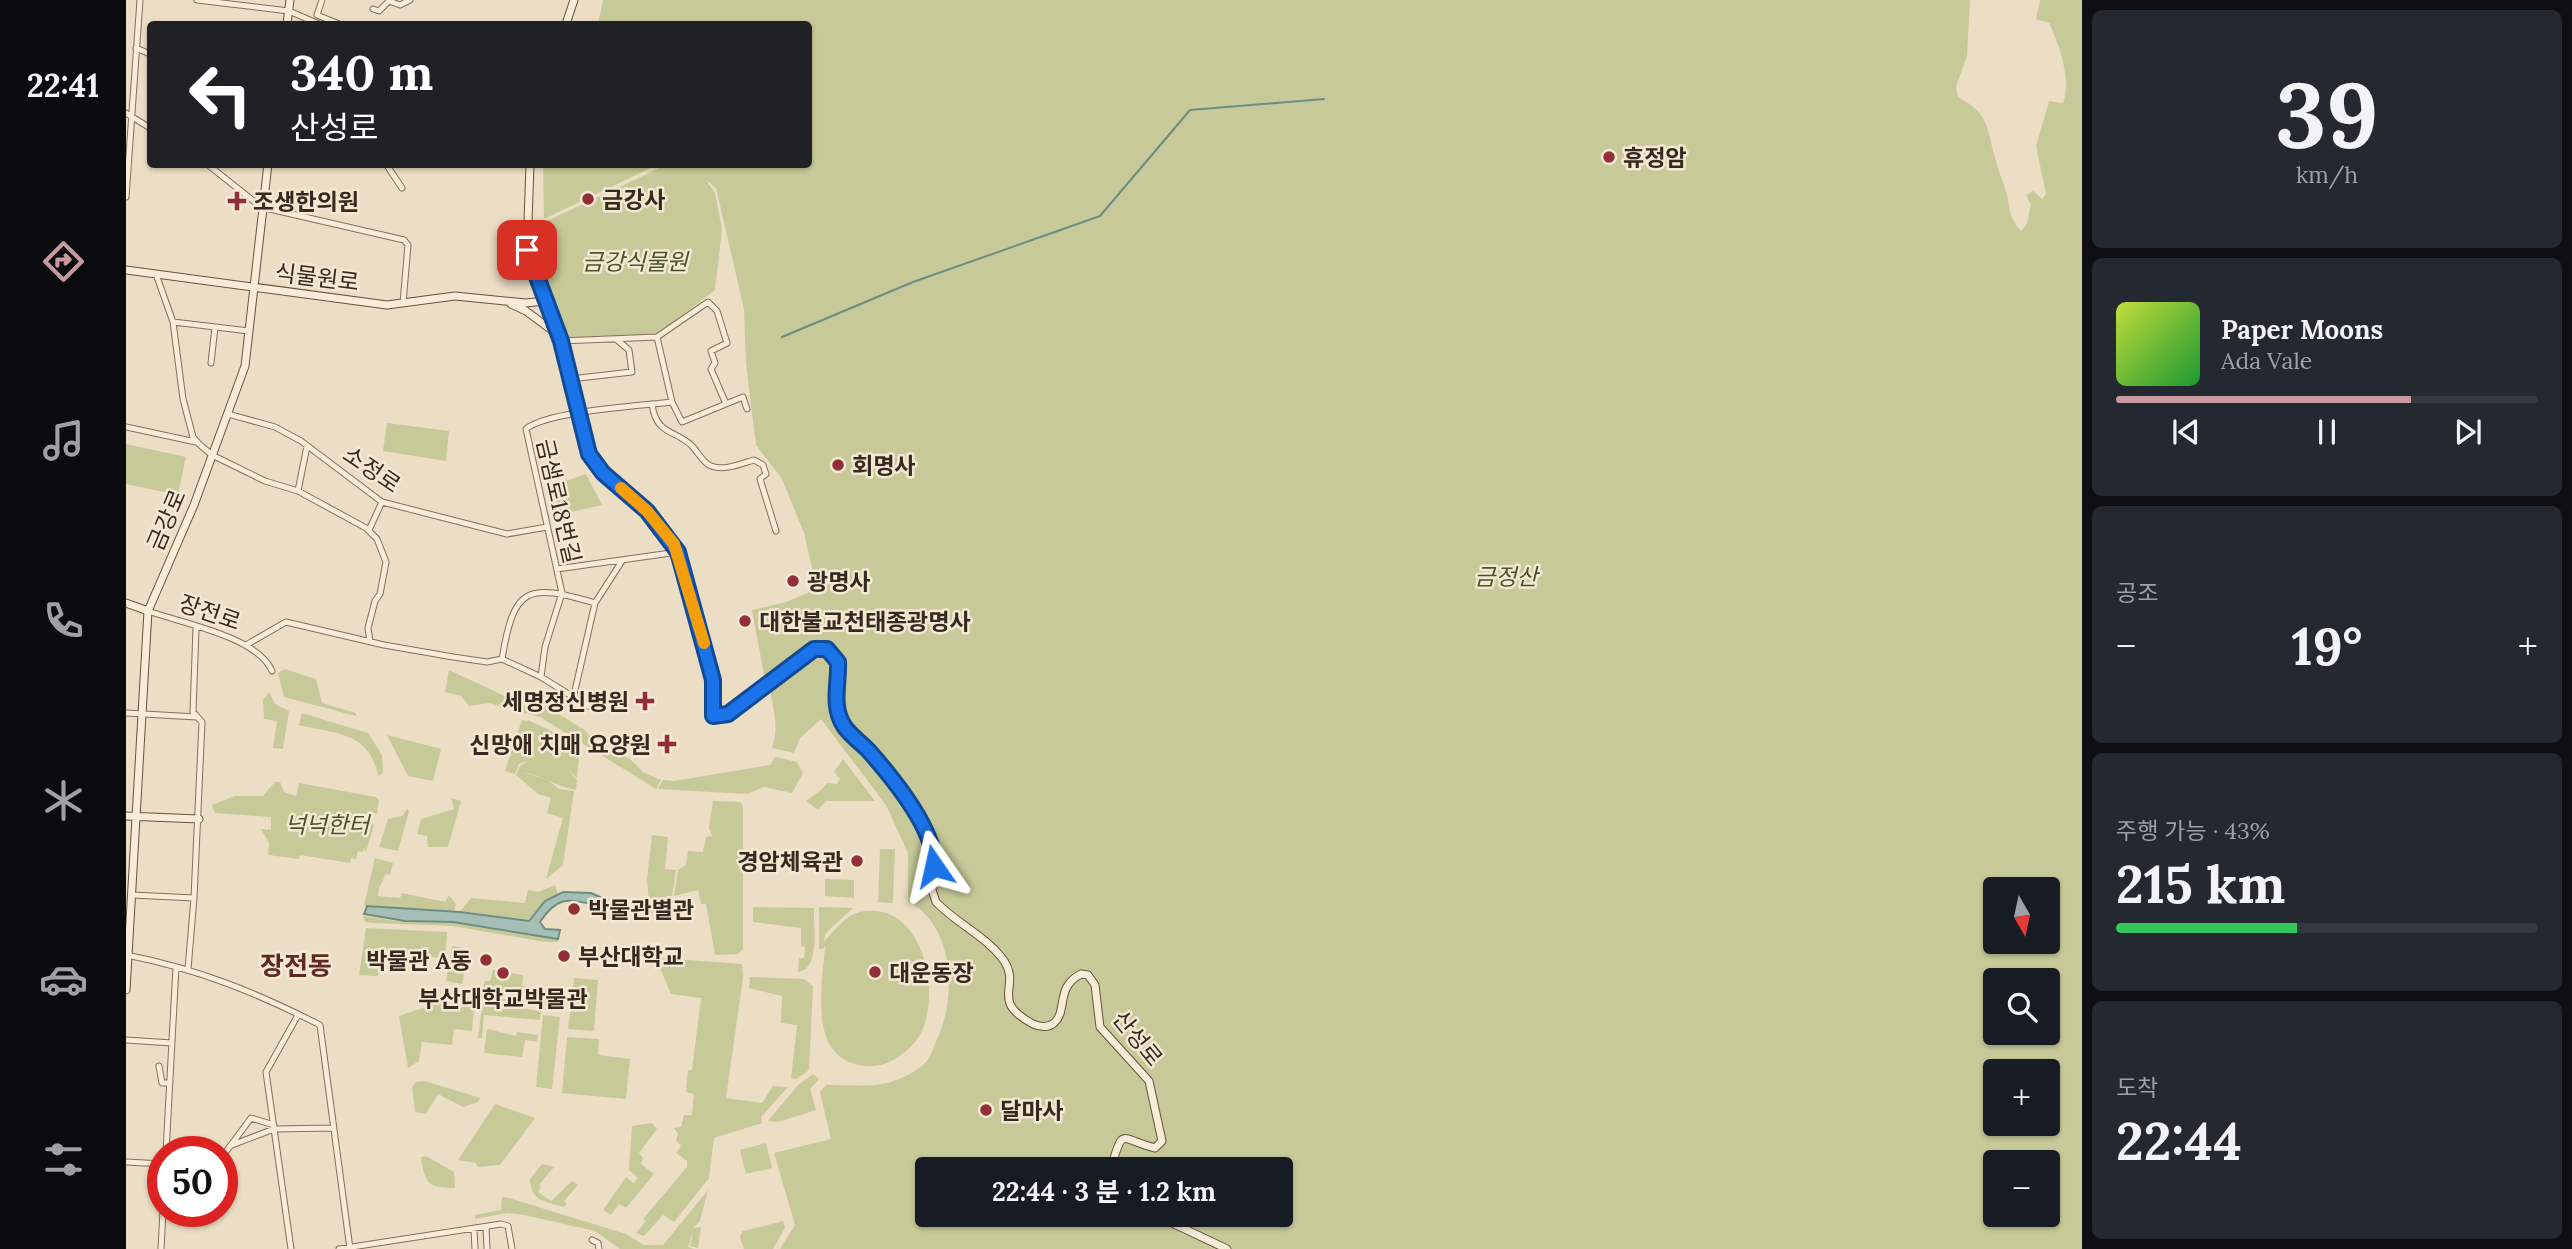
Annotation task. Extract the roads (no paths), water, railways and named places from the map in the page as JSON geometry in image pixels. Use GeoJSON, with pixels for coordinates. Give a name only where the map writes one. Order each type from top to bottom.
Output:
{"type":"FeatureCollection","features":[{"type":"Feature","properties":{"kind":"main road"},"geometry":{"type":"LineString","coordinates":[[287,21],[290,0]]}},
{"type":"Feature","properties":{"kind":"main road"},"geometry":{"type":"LineString","coordinates":[[567,21],[574,0]]}},
{"type":"Feature","properties":{"kind":"main road","name":"금강로"},"geometry":{"type":"LineString","coordinates":[[126,990],[148,611],[212,455],[244,366],[267,168]]}},
{"type":"Feature","properties":{"kind":"main road"},"geometry":{"type":"LineString","coordinates":[[530,168],[527,250],[560,338],[589,454],[603,473],[647,511],[678,552]]}},
{"type":"Feature","properties":{"kind":"main road","name":"식물원로"},"geometry":{"type":"LineString","coordinates":[[126,270],[375,304],[455,296],[504,301],[545,301]]}},
{"type":"Feature","properties":{"kind":"main road","name":"식물원로"},"geometry":{"type":"LineString","coordinates":[[504,301],[526,311],[560,338]]}},
{"type":"Feature","properties":{"kind":"main road","name":"산성로"},"geometry":{"type":"LineString","coordinates":[[678,552],[713,680],[713,716],[728,714],[814,649],[827,649],[837,659],[836,699],[844,725],[869,751],[927,832],[934,850],[932,890],[936,902],[1000,956],[1007,967],[1008,999],[1012,1010],[1037,1026],[1051,1025],[1058,1017],[1067,984],[1079,974],[1088,975],[1095,985],[1099,1026],[1149,1081],[1162,1141],[1155,1148],[1130,1137],[1123,1139],[1118,1143],[1114,1157]]}},
{"type":"Feature","properties":{"kind":"main road","name":"장전로"},"geometry":{"type":"LineString","coordinates":[[126,603],[148,611]]}},
{"type":"Feature","properties":{"kind":"main road"},"geometry":{"type":"LineString","coordinates":[[126,817],[199,819]]}},
{"type":"Feature","properties":{"kind":"main road"},"geometry":{"type":"LineString","coordinates":[[1180,1227],[1227,1249]]}},
{"type":"Feature","properties":{"kind":"street"},"geometry":{"type":"LineString","coordinates":[[126,197],[139,0]]}},
{"type":"Feature","properties":{"kind":"street"},"geometry":{"type":"LineString","coordinates":[[200,0],[289,11],[312,21]]}},
{"type":"Feature","properties":{"kind":"street"},"geometry":{"type":"LineString","coordinates":[[322,0],[317,15],[332,21]]}},
{"type":"Feature","properties":{"kind":"street"},"geometry":{"type":"LineString","coordinates":[[373,9],[379,11],[389,1],[400,5],[410,0]]}},
{"type":"Feature","properties":{"kind":"street"},"geometry":{"type":"LineString","coordinates":[[136,48],[147,53]]}},
{"type":"Feature","properties":{"kind":"street"},"geometry":{"type":"LineString","coordinates":[[126,127],[130,117]]}},
{"type":"Feature","properties":{"kind":"street"},"geometry":{"type":"LineString","coordinates":[[130,117],[147,126]]}},
{"type":"Feature","properties":{"kind":"street"},"geometry":{"type":"LineString","coordinates":[[212,168],[261,207],[404,240],[408,245],[403,303]]}},
{"type":"Feature","properties":{"kind":"street"},"geometry":{"type":"LineString","coordinates":[[390,168],[402,188]]}},
{"type":"Feature","properties":{"kind":"street"},"geometry":{"type":"LineString","coordinates":[[156,274],[173,322],[183,399],[196,442]]}},
{"type":"Feature","properties":{"kind":"street"},"geometry":{"type":"LineString","coordinates":[[560,338],[657,337],[708,302],[717,311],[727,343],[710,351],[715,363],[711,369],[726,404]]}},
{"type":"Feature","properties":{"kind":"street"},"geometry":{"type":"LineString","coordinates":[[173,322],[248,331]]}},
{"type":"Feature","properties":{"kind":"street"},"geometry":{"type":"LineString","coordinates":[[211,363],[215,327]]}},
{"type":"Feature","properties":{"kind":"street"},"geometry":{"type":"LineString","coordinates":[[657,337],[672,402],[682,422],[743,397],[747,409]]}},
{"type":"Feature","properties":{"kind":"street"},"geometry":{"type":"LineString","coordinates":[[570,379],[632,372],[629,350],[616,339]]}},
{"type":"Feature","properties":{"kind":"street"},"geometry":{"type":"LineString","coordinates":[[578,414],[672,402]]}},
{"type":"Feature","properties":{"kind":"street"},"geometry":{"type":"LineString","coordinates":[[652,404],[654,416],[671,436],[689,443],[708,465],[724,469],[754,460],[763,465],[766,474],[760,480],[776,531]]}},
{"type":"Feature","properties":{"kind":"street","name":"소정로"},"geometry":{"type":"LineString","coordinates":[[228,414],[275,427],[307,446],[382,502],[508,534],[547,527]]}},
{"type":"Feature","properties":{"kind":"street","name":"금샘로18번길"},"geometry":{"type":"LineString","coordinates":[[541,677],[545,648],[562,593],[526,429],[533,424],[578,414]]}},
{"type":"Feature","properties":{"kind":"street"},"geometry":{"type":"LineString","coordinates":[[126,427],[196,442],[212,455],[265,481],[298,491],[369,530],[377,539],[386,562],[380,594],[375,601],[368,628],[370,642]]}},
{"type":"Feature","properties":{"kind":"street"},"geometry":{"type":"LineString","coordinates":[[298,491],[307,446]]}},
{"type":"Feature","properties":{"kind":"street"},"geometry":{"type":"LineString","coordinates":[[369,530],[382,502]]}},
{"type":"Feature","properties":{"kind":"street"},"geometry":{"type":"LineString","coordinates":[[557,569],[678,552]]}},
{"type":"Feature","properties":{"kind":"street"},"geometry":{"type":"LineString","coordinates":[[573,699],[595,603],[617,565],[624,560]]}},
{"type":"Feature","properties":{"kind":"street","name":"금샘로18번길"},"geometry":{"type":"LineString","coordinates":[[502,659],[509,619],[527,595],[549,590],[595,603]]}},
{"type":"Feature","properties":{"kind":"street","name":"장전로"},"geometry":{"type":"LineString","coordinates":[[148,611],[246,645],[263,656],[272,671]]}},
{"type":"Feature","properties":{"kind":"street"},"geometry":{"type":"LineString","coordinates":[[246,645],[286,622],[370,642],[468,660],[502,659],[541,677],[588,706]]}},
{"type":"Feature","properties":{"kind":"street"},"geometry":{"type":"LineString","coordinates":[[188,969],[199,819],[202,722],[193,712],[196,628]]}},
{"type":"Feature","properties":{"kind":"street"},"geometry":{"type":"LineString","coordinates":[[126,713],[197,717]]}},
{"type":"Feature","properties":{"kind":"street"},"geometry":{"type":"LineString","coordinates":[[132,895],[194,898]]}},
{"type":"Feature","properties":{"kind":"street"},"geometry":{"type":"LineString","coordinates":[[127,955],[188,969],[243,987],[320,1025],[350,1248]]}},
{"type":"Feature","properties":{"kind":"street"},"geometry":{"type":"LineString","coordinates":[[167,1136],[176,967]]}},
{"type":"Feature","properties":{"kind":"street"},"geometry":{"type":"LineString","coordinates":[[291,1249],[266,1072],[298,1015]]}},
{"type":"Feature","properties":{"kind":"street"},"geometry":{"type":"LineString","coordinates":[[126,1040],[172,1043]]}},
{"type":"Feature","properties":{"kind":"street"},"geometry":{"type":"LineString","coordinates":[[159,1066],[162,1083],[170,1083]]}},
{"type":"Feature","properties":{"kind":"street"},"geometry":{"type":"LineString","coordinates":[[238,1136],[251,1118],[257,1118],[274,1127]]}},
{"type":"Feature","properties":{"kind":"street"},"geometry":{"type":"LineString","coordinates":[[238,1142],[274,1127],[333,1128]]}},
{"type":"Feature","properties":{"kind":"street"},"geometry":{"type":"LineString","coordinates":[[126,1162],[147,1163]]}},
{"type":"Feature","properties":{"kind":"street"},"geometry":{"type":"LineString","coordinates":[[339,1249],[508,1226],[512,1249]]}},
{"type":"Feature","properties":{"kind":"street"},"geometry":{"type":"LineString","coordinates":[[161,1249],[162,1227]]}},
{"type":"Feature","properties":{"kind":"street"},"geometry":{"type":"LineString","coordinates":[[486,1227],[487,1249]]}},
{"type":"Feature","properties":{"kind":"street"},"geometry":{"type":"LineString","coordinates":[[474,1229],[475,1249]]}},
{"type":"Feature","properties":{"kind":"street"},"geometry":{"type":"LineString","coordinates":[[592,1240],[598,1243],[599,1249]]}},
{"type":"Feature","properties":{"kind":"street"},"geometry":{"type":"LineString","coordinates":[[387,1242],[388,1249]]}},
{"type":"Feature","properties":{"kind":"water"},"geometry":{"type":"Polygon","coordinates":[[[563,892],[591,893],[607,900],[590,904],[567,901],[558,903],[549,910],[540,922],[545,929],[560,930],[558,939],[453,922],[405,921],[364,914],[367,906],[460,912],[529,921],[545,901],[563,892]]]}},
{"type":"Feature","properties":{"kind":"waterway"},"geometry":{"type":"LineString","coordinates":[[782,337],[913,282],[1100,216],[1190,110],[1324,99]]}},
{"type":"Feature","properties":{"kind":"place","name":"휴정암"},"geometry":{"type":"Point","coordinates":[1609,157]}},
{"type":"Feature","properties":{"kind":"place","name":"금강사"},"geometry":{"type":"Point","coordinates":[588,199]}},
{"type":"Feature","properties":{"kind":"place","name":"조생한의원"},"geometry":{"type":"Point","coordinates":[237,201]}},
{"type":"Feature","properties":{"kind":"place","name":"회명사"},"geometry":{"type":"Point","coordinates":[838,465]}},
{"type":"Feature","properties":{"kind":"place","name":"광명사"},"geometry":{"type":"Point","coordinates":[793,581]}},
{"type":"Feature","properties":{"kind":"place","name":"대한불교천태종광명사"},"geometry":{"type":"Point","coordinates":[745,621]}},
{"type":"Feature","properties":{"kind":"place","name":"세명정신병원"},"geometry":{"type":"Point","coordinates":[645,701]}},
{"type":"Feature","properties":{"kind":"place","name":"신망애 치매 요양원"},"geometry":{"type":"Point","coordinates":[667,744]}},
{"type":"Feature","properties":{"kind":"place","name":"경암체육관"},"geometry":{"type":"Point","coordinates":[857,861]}},
{"type":"Feature","properties":{"kind":"place","name":"박물관별관"},"geometry":{"type":"Point","coordinates":[574,909]}},
{"type":"Feature","properties":{"kind":"place","name":"부산대학교"},"geometry":{"type":"Point","coordinates":[564,956]}},
{"type":"Feature","properties":{"kind":"place","name":"박물관 A동"},"geometry":{"type":"Point","coordinates":[486,960]}},
{"type":"Feature","properties":{"kind":"place","name":"대운동장"},"geometry":{"type":"Point","coordinates":[875,972]}},
{"type":"Feature","properties":{"kind":"place","name":"부산대학교박물관"},"geometry":{"type":"Point","coordinates":[503,973]}},
{"type":"Feature","properties":{"kind":"place","name":"달마사"},"geometry":{"type":"Point","coordinates":[986,1110]}},
{"type":"Feature","properties":{"kind":"district","name":"장전동"},"geometry":{"type":"Point","coordinates":[296,965]}},
{"type":"Feature","properties":{"kind":"park label","name":"금강식물원"},"geometry":{"type":"Point","coordinates":[635,261]}},
{"type":"Feature","properties":{"kind":"park label","name":"금정산"},"geometry":{"type":"Point","coordinates":[1506,576]}},
{"type":"Feature","properties":{"kind":"park label","name":"넉넉한터"},"geometry":{"type":"Point","coordinates":[327,824]}}]}
